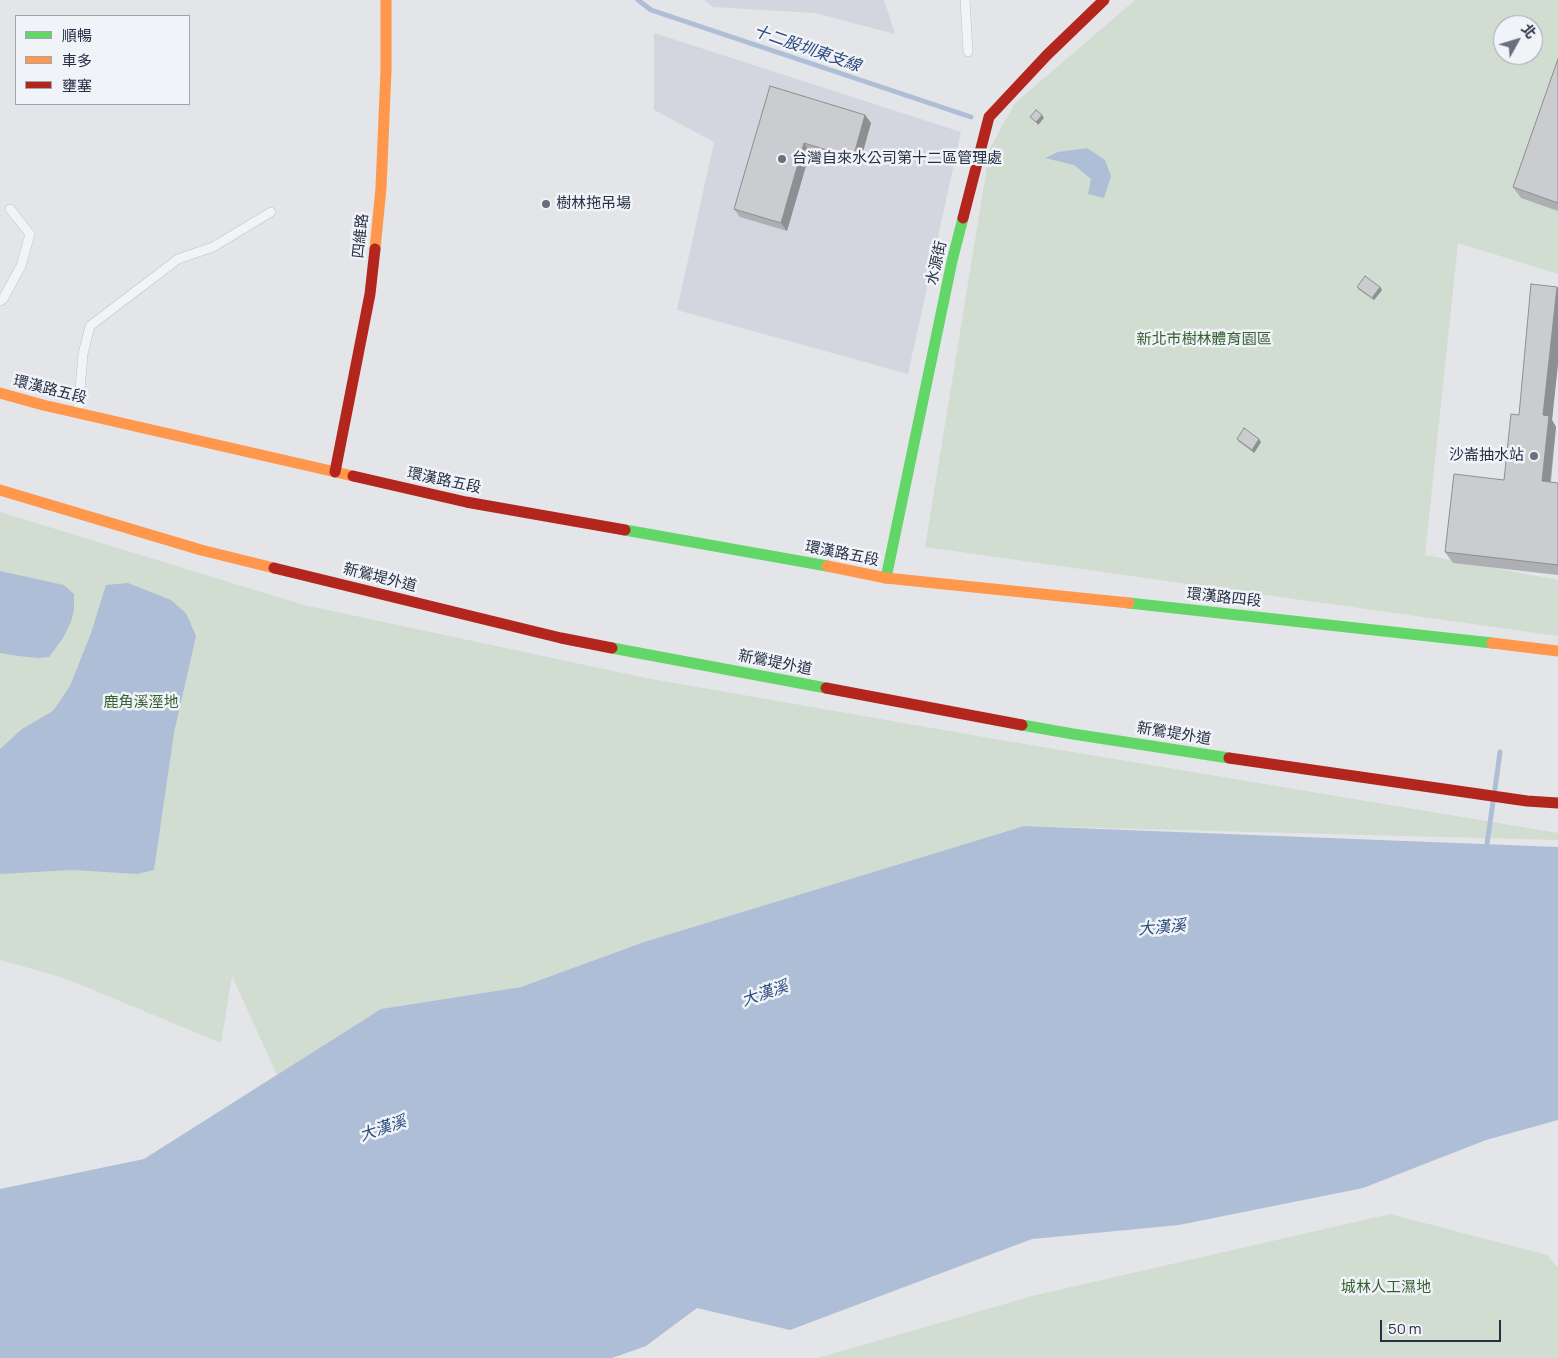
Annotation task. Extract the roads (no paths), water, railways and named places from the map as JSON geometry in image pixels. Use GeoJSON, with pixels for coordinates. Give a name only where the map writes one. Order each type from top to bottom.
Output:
{"type":"FeatureCollection","features":[{"type":"Feature","properties":{"kind":"street","name":"四維路"},"geometry":{"type":"LineString","coordinates":[[335,472],[370,294],[381,188],[386,70],[386,0]]}},
{"type":"Feature","properties":{"kind":"street","name":"水源街"},"geometry":{"type":"LineString","coordinates":[[886,578],[952,261],[989,116],[1104,0]]}},
{"type":"Feature","properties":{"kind":"street","name":"環漢路五段"},"geometry":{"type":"LineString","coordinates":[[0,393],[78,413],[466,502],[886,578]]}},
{"type":"Feature","properties":{"kind":"street","name":"新鶯堤外道"},"geometry":{"type":"LineString","coordinates":[[0,490],[201,550],[561,638],[1073,734],[1298,769],[1527,801],[1558,803]]}},
{"type":"Feature","properties":{"kind":"street","name":"環漢路四段"},"geometry":{"type":"LineString","coordinates":[[886,578],[1256,616],[1558,651]]}},
{"type":"Feature","properties":{"kind":"lane"},"geometry":{"type":"LineString","coordinates":[[965,0],[968,52]]}},
{"type":"Feature","properties":{"kind":"lane"},"geometry":{"type":"LineString","coordinates":[[0,301],[3,299],[21,266],[30,234],[10,209]]}},
{"type":"Feature","properties":{"kind":"lane"},"geometry":{"type":"LineString","coordinates":[[78,413],[83,354],[90,326],[178,259],[213,247],[271,212]]}},
{"type":"Feature","properties":{"kind":"water"},"geometry":{"type":"Polygon","coordinates":[[[1087,148],[1105,160],[1111,176],[1104,198],[1088,194],[1091,179],[1074,165],[1045,158],[1058,152],[1087,148]]]}},
{"type":"Feature","properties":{"kind":"water"},"geometry":{"type":"Polygon","coordinates":[[[0,571],[64,585],[74,594],[74,610],[71,622],[63,638],[49,657],[38,658],[0,653],[0,571]]]}},
{"type":"Feature","properties":{"kind":"water"},"geometry":{"type":"Polygon","coordinates":[[[128,583],[171,600],[186,613],[196,636],[174,733],[154,870],[137,874],[72,870],[0,874],[0,749],[22,729],[53,711],[70,686],[91,633],[106,585],[128,583]]]}},
{"type":"Feature","properties":{"kind":"water","name":"大漢溪"},"geometry":{"type":"Polygon","coordinates":[[[1024,826],[1558,847],[1558,1120],[1486,1140],[1363,1188],[1179,1225],[1032,1239],[790,1330],[697,1308],[646,1346],[612,1358],[0,1358],[0,1189],[144,1159],[381,1009],[521,987],[644,942],[1024,826]]]}},
{"type":"Feature","properties":{"kind":"waterway","name":"十二股圳東支線"},"geometry":{"type":"LineString","coordinates":[[638,0],[651,10],[971,117]]}},
{"type":"Feature","properties":{"kind":"waterway"},"geometry":{"type":"LineString","coordinates":[[1495,789],[1500,752]]}},
{"type":"Feature","properties":{"kind":"waterway"},"geometry":{"type":"LineString","coordinates":[[1486,851],[1493,802]]}},
{"type":"Feature","properties":{"kind":"place","name":"台灣自來水公司第十二區管理處"},"geometry":{"type":"Point","coordinates":[782,159]}},
{"type":"Feature","properties":{"kind":"place","name":"樹林拖吊場"},"geometry":{"type":"Point","coordinates":[546,204]}},
{"type":"Feature","properties":{"kind":"place","name":"沙崙抽水站"},"geometry":{"type":"Point","coordinates":[1534,456]}},
{"type":"Feature","properties":{"kind":"park label","name":"新北市樹林體育園區"},"geometry":{"type":"Point","coordinates":[1204,340]}},
{"type":"Feature","properties":{"kind":"park label","name":"鹿角溪溼地"},"geometry":{"type":"Point","coordinates":[141,703]}},
{"type":"Feature","properties":{"kind":"park label","name":"城林人工濕地"},"geometry":{"type":"Point","coordinates":[1386,1288]}}]}
